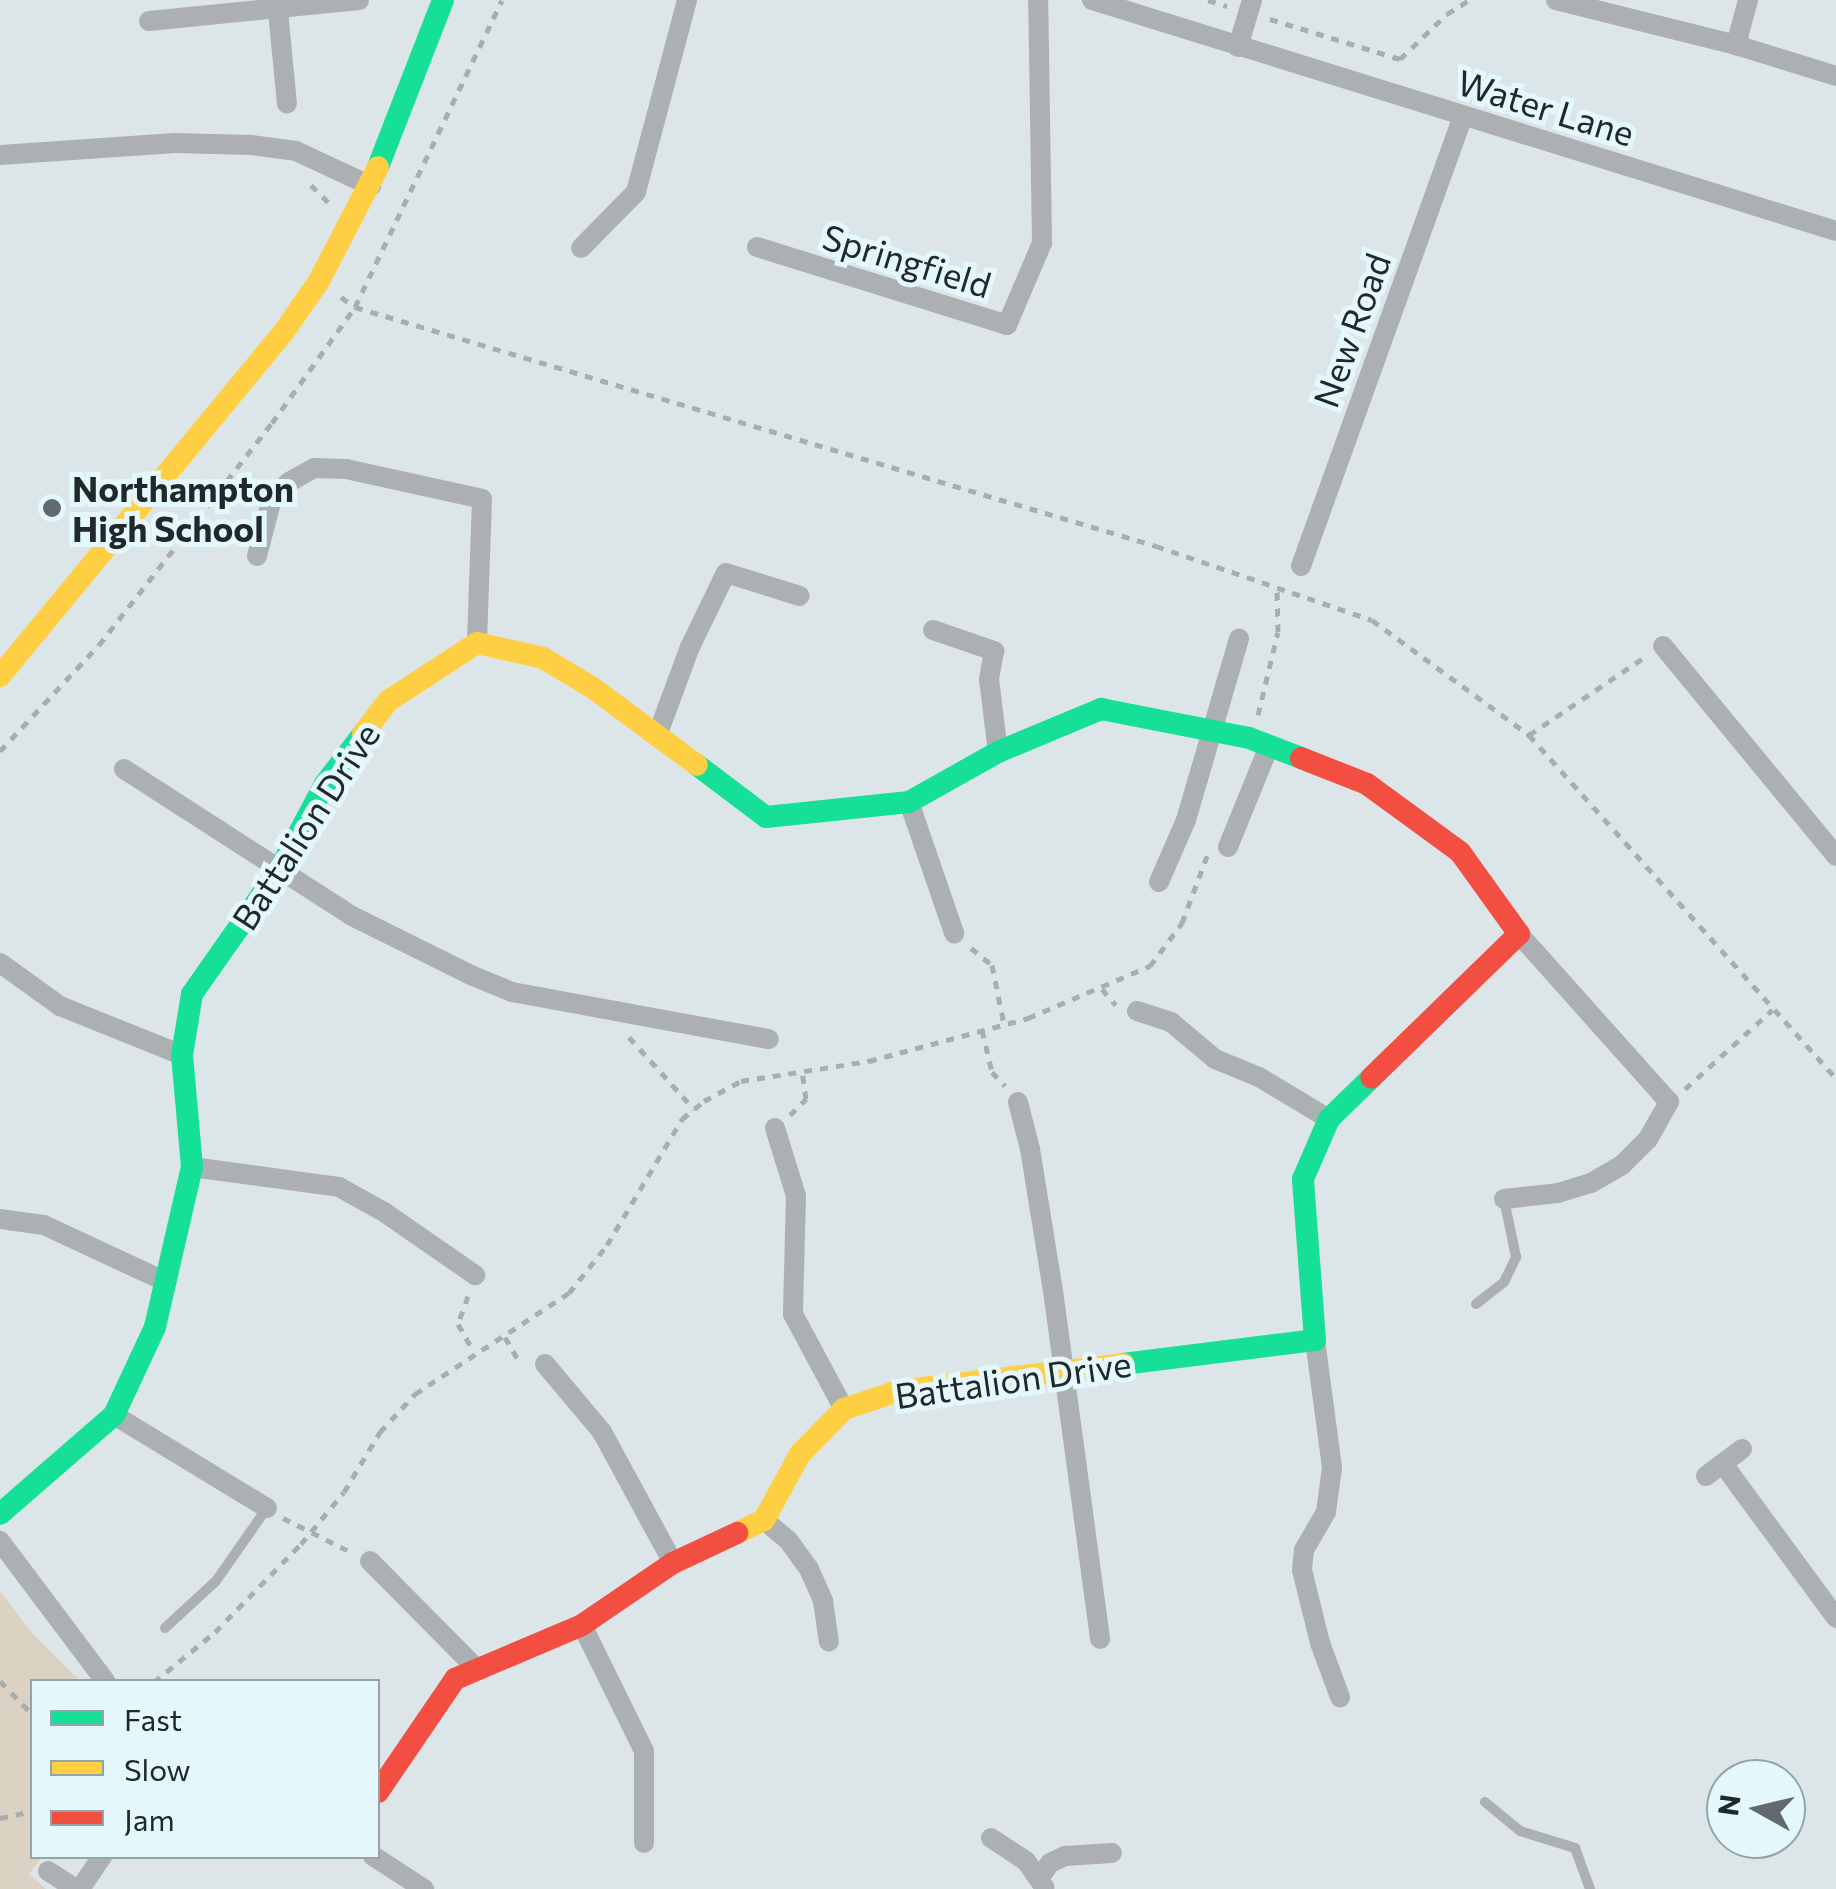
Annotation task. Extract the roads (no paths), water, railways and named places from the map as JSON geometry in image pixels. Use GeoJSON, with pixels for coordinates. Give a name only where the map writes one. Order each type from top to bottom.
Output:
{"type":"FeatureCollection","features":[{"type":"Feature","properties":{"kind":"street"},"geometry":{"type":"LineString","coordinates":[[149,21],[199,7],[278,11],[358,0]]}},
{"type":"Feature","properties":{"kind":"street"},"geometry":{"type":"LineString","coordinates":[[0,676],[284,333],[319,281],[372,186],[443,0]]}},
{"type":"Feature","properties":{"kind":"street"},"geometry":{"type":"LineString","coordinates":[[581,248],[636,192],[687,0]]}},
{"type":"Feature","properties":{"kind":"street","name":"Springfield"},"geometry":{"type":"LineString","coordinates":[[757,247],[1008,326],[1042,243],[1038,0]]}},
{"type":"Feature","properties":{"kind":"street","name":"Water Lane"},"geometry":{"type":"LineString","coordinates":[[1092,0],[1836,231]]}},
{"type":"Feature","properties":{"kind":"street"},"geometry":{"type":"LineString","coordinates":[[1556,0],[1836,76]]}},
{"type":"Feature","properties":{"kind":"street"},"geometry":{"type":"LineString","coordinates":[[1736,46],[1748,0]]}},
{"type":"Feature","properties":{"kind":"street"},"geometry":{"type":"LineString","coordinates":[[1238,47],[1250,6]]}},
{"type":"Feature","properties":{"kind":"street"},"geometry":{"type":"LineString","coordinates":[[278,11],[286,104]]}},
{"type":"Feature","properties":{"kind":"street","name":"New Road"},"geometry":{"type":"LineString","coordinates":[[1301,566],[1463,115]]}},
{"type":"Feature","properties":{"kind":"street"},"geometry":{"type":"LineString","coordinates":[[0,155],[175,143],[251,144],[296,151],[372,186]]}},
{"type":"Feature","properties":{"kind":"street"},"geometry":{"type":"LineString","coordinates":[[257,556],[272,499],[289,482],[314,468],[346,469],[482,498],[477,643],[543,658],[593,688],[766,817],[909,802],[998,752],[1101,709],[1269,746],[1367,784],[1460,852],[1520,934],[1669,1102],[1648,1138],[1622,1166],[1592,1183],[1558,1193],[1504,1199]]}},
{"type":"Feature","properties":{"kind":"street"},"geometry":{"type":"LineString","coordinates":[[658,736],[690,647],[726,574],[800,596]]}},
{"type":"Feature","properties":{"kind":"street"},"geometry":{"type":"LineString","coordinates":[[933,630],[994,651],[988,679],[998,752]]}},
{"type":"Feature","properties":{"kind":"street"},"geometry":{"type":"LineString","coordinates":[[1159,882],[1186,820],[1238,639]]}},
{"type":"Feature","properties":{"kind":"street","name":"Battalion Drive"},"geometry":{"type":"LineString","coordinates":[[0,1514],[114,1415],[155,1327],[192,1167],[182,1055],[192,994],[280,869],[325,784],[388,702],[477,643]]}},
{"type":"Feature","properties":{"kind":"street"},"geometry":{"type":"LineString","coordinates":[[1662,646],[1836,856]]}},
{"type":"Feature","properties":{"kind":"street"},"geometry":{"type":"LineString","coordinates":[[1228,848],[1269,746]]}},
{"type":"Feature","properties":{"kind":"street"},"geometry":{"type":"LineString","coordinates":[[124,769],[421,954],[512,992],[769,1039]]}},
{"type":"Feature","properties":{"kind":"street"},"geometry":{"type":"LineString","coordinates":[[909,802],[954,933]]}},
{"type":"Feature","properties":{"kind":"street"},"geometry":{"type":"LineString","coordinates":[[1340,1697],[1320,1643],[1302,1570],[1304,1550],[1326,1512],[1332,1468],[1315,1340],[1303,1179],[1329,1119],[1520,934]]}},
{"type":"Feature","properties":{"kind":"street"},"geometry":{"type":"LineString","coordinates":[[0,964],[60,1006],[182,1055]]}},
{"type":"Feature","properties":{"kind":"street"},"geometry":{"type":"LineString","coordinates":[[1138,1011],[1171,1022],[1215,1059],[1259,1077],[1329,1119]]}},
{"type":"Feature","properties":{"kind":"street"},"geometry":{"type":"LineString","coordinates":[[1018,1102],[1030,1148],[1100,1639]]}},
{"type":"Feature","properties":{"kind":"street"},"geometry":{"type":"LineString","coordinates":[[775,1128],[796,1196],[793,1314],[844,1409]]}},
{"type":"Feature","properties":{"kind":"street"},"geometry":{"type":"LineString","coordinates":[[192,1167],[338,1188],[384,1212],[475,1275]]}},
{"type":"Feature","properties":{"kind":"street"},"geometry":{"type":"LineString","coordinates":[[0,1219],[44,1225],[166,1282]]}},
{"type":"Feature","properties":{"kind":"street","name":"Battalion Drive"},"geometry":{"type":"LineString","coordinates":[[764,1520],[800,1454],[844,1409],[898,1391],[1315,1340]]}},
{"type":"Feature","properties":{"kind":"street"},"geometry":{"type":"LineString","coordinates":[[545,1364],[602,1432],[673,1563]]}},
{"type":"Feature","properties":{"kind":"street"},"geometry":{"type":"LineString","coordinates":[[114,1415],[267,1508]]}},
{"type":"Feature","properties":{"kind":"street"},"geometry":{"type":"LineString","coordinates":[[1742,1449],[1714,1470],[1836,1618]]}},
{"type":"Feature","properties":{"kind":"street"},"geometry":{"type":"LineString","coordinates":[[380,1789],[455,1680],[582,1625],[673,1563],[764,1520],[788,1540],[810,1569],[823,1601],[830,1642]]}},
{"type":"Feature","properties":{"kind":"street"},"geometry":{"type":"LineString","coordinates":[[0,1541],[104,1679]]}},
{"type":"Feature","properties":{"kind":"street"},"geometry":{"type":"LineString","coordinates":[[370,1561],[478,1670]]}},
{"type":"Feature","properties":{"kind":"street"},"geometry":{"type":"LineString","coordinates":[[582,1625],[644,1750],[644,1844]]}},
{"type":"Feature","properties":{"kind":"street"},"geometry":{"type":"LineString","coordinates":[[991,1838],[1026,1861],[1042,1883]]}},
{"type":"Feature","properties":{"kind":"street"},"geometry":{"type":"LineString","coordinates":[[1042,1883],[1050,1863],[1064,1856],[1112,1853]]}},
{"type":"Feature","properties":{"kind":"street"},"geometry":{"type":"LineString","coordinates":[[48,1871],[78,1889],[100,1859]]}},
{"type":"Feature","properties":{"kind":"street"},"geometry":{"type":"LineString","coordinates":[[378,1859],[424,1889]]}},
{"type":"Feature","properties":{"kind":"lane"},"geometry":{"type":"LineString","coordinates":[[1476,1304],[1504,1282],[1516,1257],[1504,1199]]}},
{"type":"Feature","properties":{"kind":"lane"},"geometry":{"type":"LineString","coordinates":[[165,1628],[216,1581],[267,1508]]}},
{"type":"Feature","properties":{"kind":"lane"},"geometry":{"type":"LineString","coordinates":[[1485,1802],[1520,1831],[1575,1848],[1590,1889]]}},
{"type":"Feature","properties":{"kind":"place","name":"Northampton High School"},"geometry":{"type":"Point","coordinates":[52,508]}}]}
